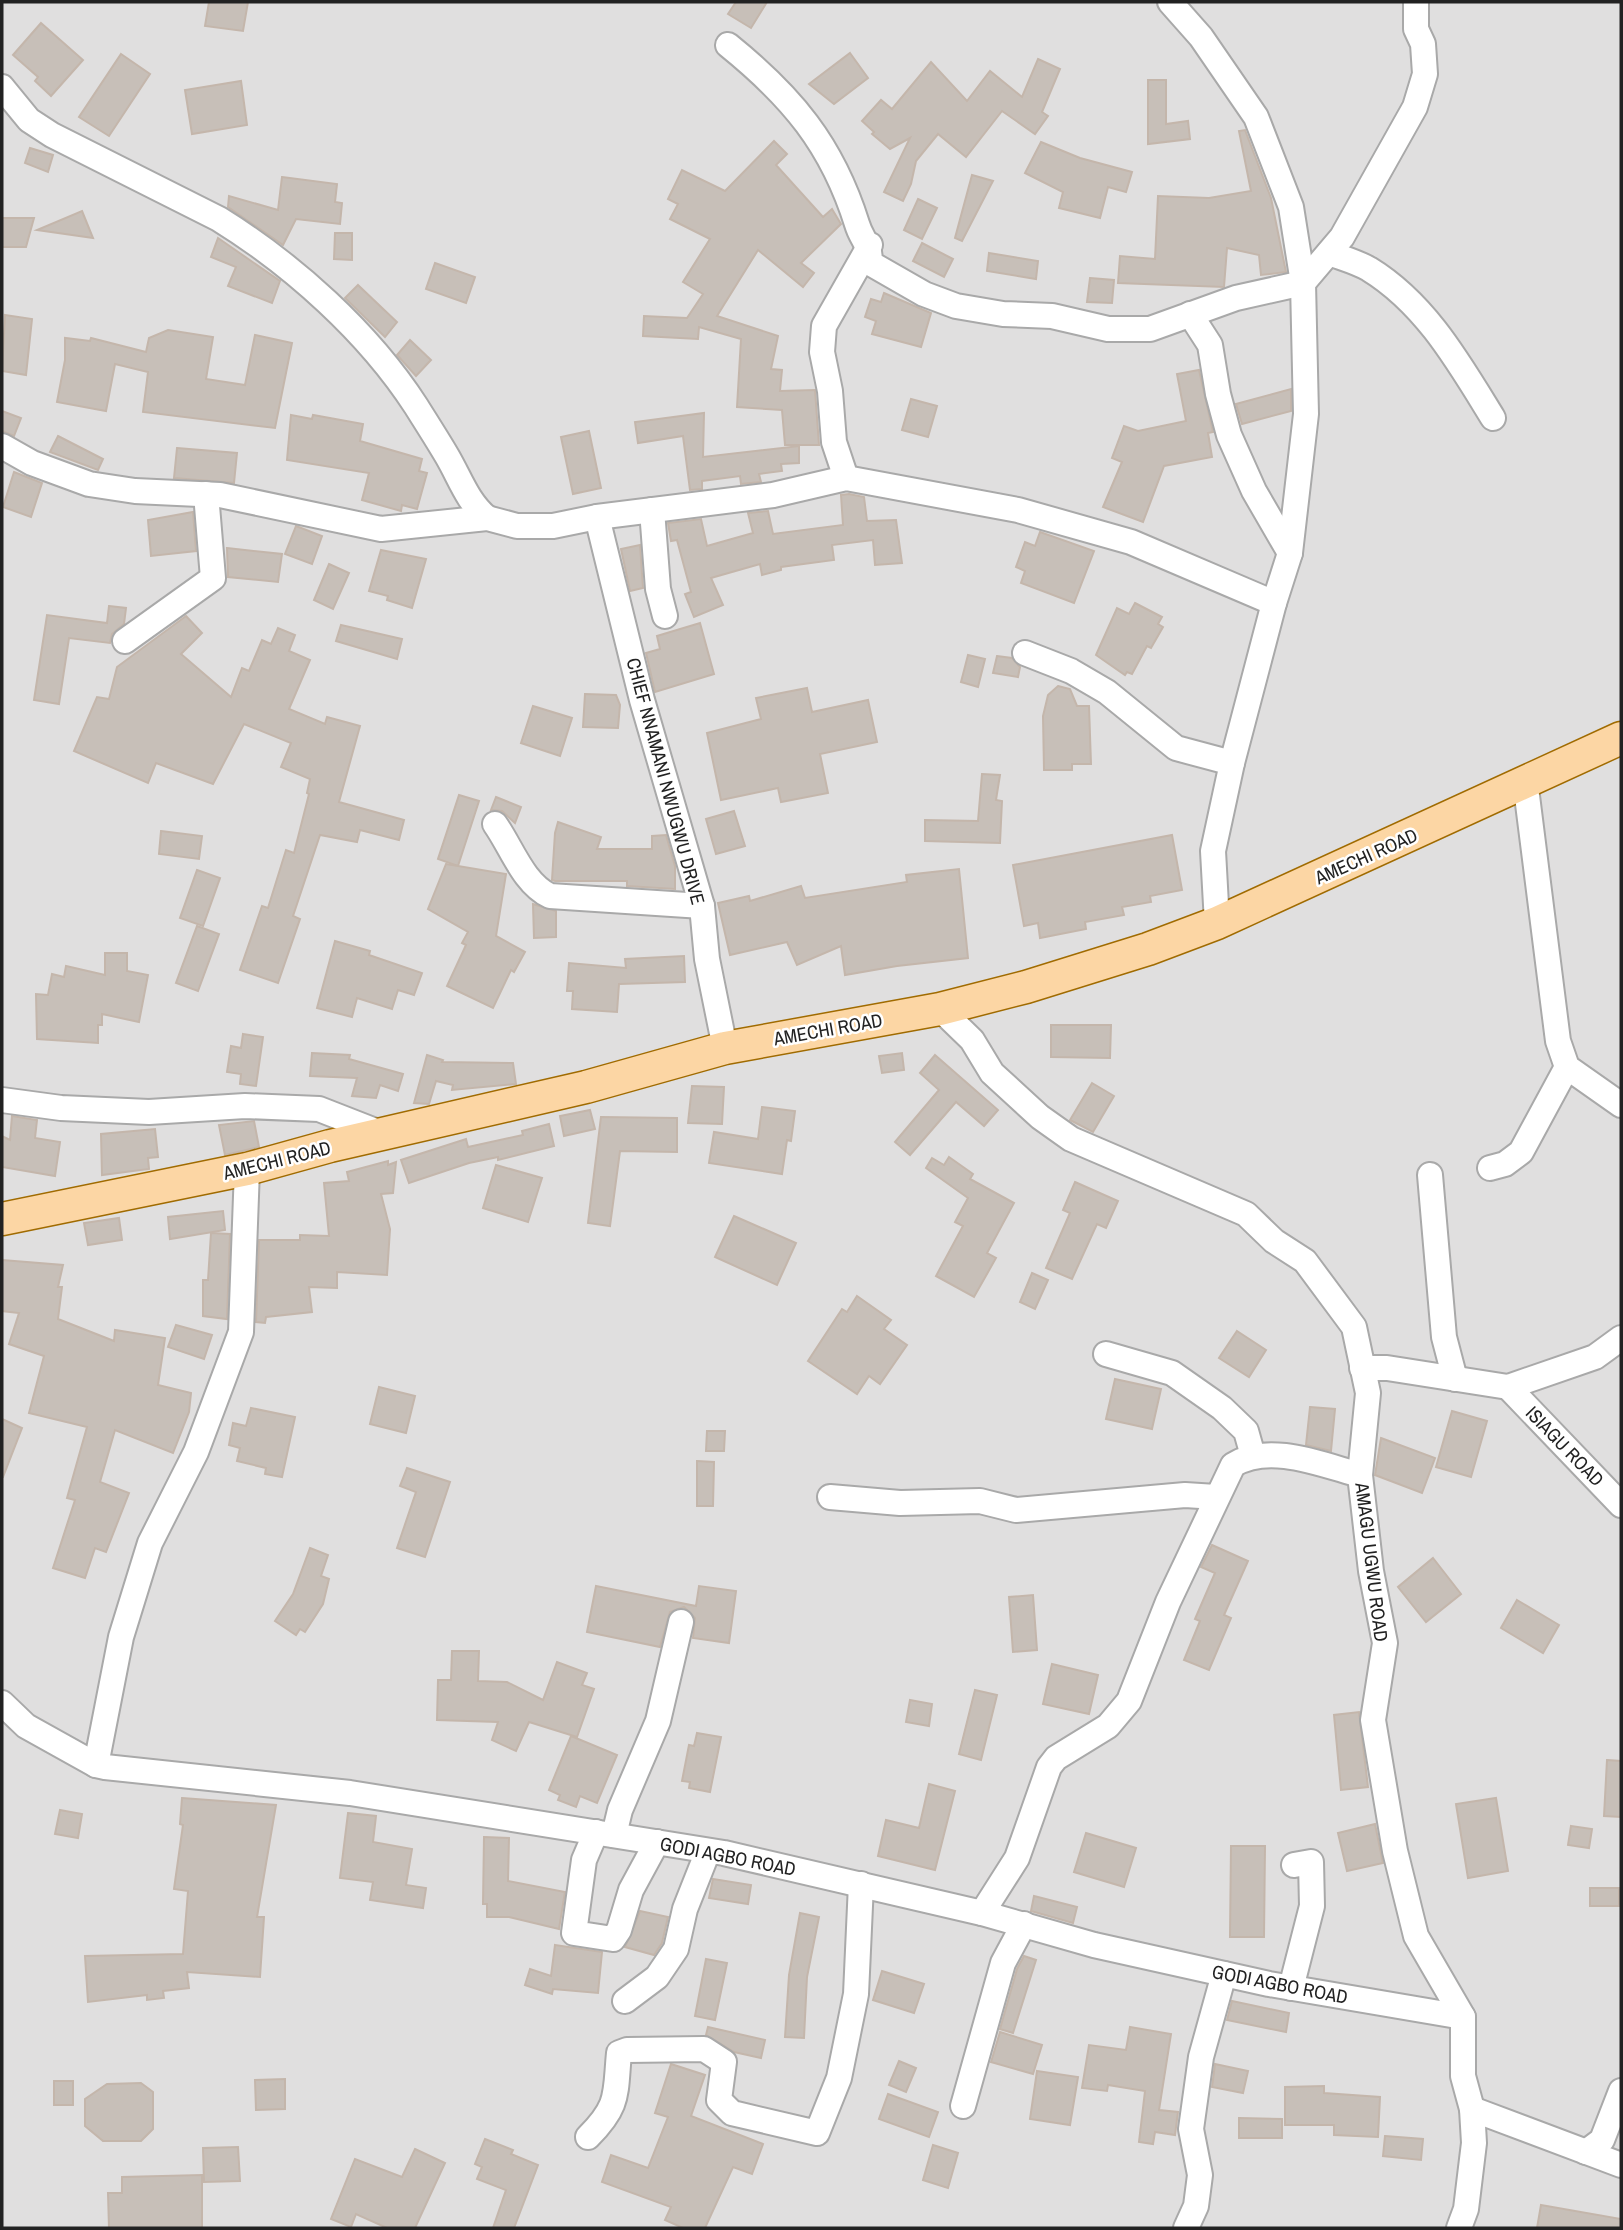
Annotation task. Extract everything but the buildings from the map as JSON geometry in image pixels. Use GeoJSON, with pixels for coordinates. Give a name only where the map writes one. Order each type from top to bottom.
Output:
{"type":"FeatureCollection","features":[{"type":"Feature","properties":{"kind":"main road","name":"AMECHI ROAD"},"geometry":{"type":"LineString","coordinates":[[2,1219],[247,1169],[586,1087],[725,1048],[940,1009],[1087,968],[1217,923],[1621,738]]}},
{"type":"Feature","properties":{"kind":"street"},"geometry":{"type":"LineString","coordinates":[[1170,2],[1201,37],[1256,117],[1291,207],[1303,283],[1306,414],[1290,553],[1232,762],[1213,851],[1217,923]]}},
{"type":"Feature","properties":{"kind":"street"},"geometry":{"type":"LineString","coordinates":[[728,44],[772,80],[831,159],[858,228],[870,245],[870,263],[924,293],[956,306],[1003,314],[1052,316],[1108,329],[1150,329],[1236,298],[1303,283],[1329,253],[1382,169],[1415,107],[1425,74],[1423,44],[1416,29],[1416,2]]}},
{"type":"Feature","properties":{"kind":"street"},"geometry":{"type":"LineString","coordinates":[[2,88],[29,120],[219,219],[247,237],[314,289],[394,373],[447,455],[473,506],[487,518]]}},
{"type":"Feature","properties":{"kind":"street"},"geometry":{"type":"LineString","coordinates":[[846,478],[834,442],[830,391],[822,352],[824,326],[870,245]]}},
{"type":"Feature","properties":{"kind":"street"},"geometry":{"type":"LineString","coordinates":[[1329,253],[1368,269],[1405,297],[1448,346],[1493,418]]}},
{"type":"Feature","properties":{"kind":"street"},"geometry":{"type":"LineString","coordinates":[[1190,314],[1210,345],[1218,394],[1229,435],[1255,491],[1290,553]]}},
{"type":"Feature","properties":{"kind":"street"},"geometry":{"type":"LineString","coordinates":[[2,446],[32,463],[89,484],[135,491],[206,494],[381,529],[487,518],[517,526],[553,526],[597,517],[773,495],[846,478],[1018,510],[1131,542],[1274,603]]}},
{"type":"Feature","properties":{"kind":"street"},"geometry":{"type":"LineString","coordinates":[[125,641],[213,578],[206,494]]}},
{"type":"Feature","properties":{"kind":"street"},"geometry":{"type":"LineString","coordinates":[[652,510],[657,589],[665,616]]}},
{"type":"Feature","properties":{"kind":"street","name":"CHIEF NNAMANI NWUGWU DRIVE"},"geometry":{"type":"LineString","coordinates":[[597,517],[642,699],[702,906],[707,959],[725,1048]]}},
{"type":"Feature","properties":{"kind":"street"},"geometry":{"type":"LineString","coordinates":[[1025,653],[1071,671],[1107,692],[1176,748],[1232,762]]}},
{"type":"Feature","properties":{"kind":"street"},"geometry":{"type":"LineString","coordinates":[[1525,780],[1558,1041],[1567,1067],[1621,1105]]}},
{"type":"Feature","properties":{"kind":"street"},"geometry":{"type":"LineString","coordinates":[[495,824],[527,878],[539,891],[550,896],[702,906]]}},
{"type":"Feature","properties":{"kind":"street","name":"AMAGU UGWU ROAD"},"geometry":{"type":"LineString","coordinates":[[940,1009],[972,1040],[992,1073],[1040,1117],[1071,1139],[1246,1214],[1275,1241],[1305,1261],[1354,1327],[1368,1393],[1360,1475],[1371,1571],[1385,1643],[1373,1720],[1395,1851],[1416,1937],[1463,2017]]}},
{"type":"Feature","properties":{"kind":"street"},"geometry":{"type":"LineString","coordinates":[[1490,1168],[1505,1164],[1521,1152],[1567,1067]]}},
{"type":"Feature","properties":{"kind":"street"},"geometry":{"type":"LineString","coordinates":[[2,1100],[61,1108],[149,1112],[244,1105],[319,1109],[383,1134]]}},
{"type":"Feature","properties":{"kind":"street"},"geometry":{"type":"LineString","coordinates":[[96,1765],[121,1637],[150,1543],[196,1452],[241,1332],[247,1169]]}},
{"type":"Feature","properties":{"kind":"street"},"geometry":{"type":"LineString","coordinates":[[1430,1175],[1444,1337],[1455,1379]]}},
{"type":"Feature","properties":{"kind":"street"},"geometry":{"type":"LineString","coordinates":[[1362,1368],[1387,1368],[1508,1387],[1595,1357],[1621,1338]]}},
{"type":"Feature","properties":{"kind":"street"},"geometry":{"type":"LineString","coordinates":[[1106,1354],[1172,1373],[1222,1408],[1245,1431],[1253,1456]]}},
{"type":"Feature","properties":{"kind":"street","name":"ISIAGU ROAD"},"geometry":{"type":"LineString","coordinates":[[1508,1387],[1621,1505]]}},
{"type":"Feature","properties":{"kind":"street"},"geometry":{"type":"LineString","coordinates":[[982,1913],[1017,1858],[1049,1767],[1056,1758],[1108,1726],[1129,1701],[1168,1602],[1233,1465],[1253,1456],[1279,1456],[1360,1475]]}},
{"type":"Feature","properties":{"kind":"street"},"geometry":{"type":"LineString","coordinates":[[830,1497],[900,1503],[980,1501],[1016,1510],[1185,1495],[1216,1497]]}},
{"type":"Feature","properties":{"kind":"street"},"geometry":{"type":"LineString","coordinates":[[657,1842],[631,1890],[619,1930],[613,1939],[574,1933],[584,1860],[620,1810],[658,1721],[681,1622]]}},
{"type":"Feature","properties":{"kind":"street","name":"GODI AGBO ROAD"},"geometry":{"type":"LineString","coordinates":[[5,1709],[26,1726],[96,1765],[140,1773],[234,1779],[350,1793],[708,1851],[861,1884],[982,1913],[1094,1945],[1224,1974],[1463,2017]]}},
{"type":"Feature","properties":{"kind":"street"},"geometry":{"type":"LineString","coordinates":[[625,2001],[657,1977],[676,1950],[685,1909],[708,1851]]}},
{"type":"Feature","properties":{"kind":"street"},"geometry":{"type":"LineString","coordinates":[[1291,1988],[1312,1906],[1311,1862],[1294,1865]]}},
{"type":"Feature","properties":{"kind":"street"},"geometry":{"type":"LineString","coordinates":[[588,2137],[602,2123],[618,2093],[619,2053],[657,2049],[704,2049],[724,2062],[719,2100],[732,2113],[817,2133],[839,2078],[856,1994],[861,1884]]}},
{"type":"Feature","properties":{"kind":"street"},"geometry":{"type":"LineString","coordinates":[[963,2106],[1003,1963],[1024,1924]]}},
{"type":"Feature","properties":{"kind":"street"},"geometry":{"type":"LineString","coordinates":[[1186,2228],[1196,2206],[1200,2175],[1191,2129],[1201,2057],[1224,1974]]}},
{"type":"Feature","properties":{"kind":"street"},"geometry":{"type":"LineString","coordinates":[[1459,2228],[1472,2173],[1472,2109],[1463,2076],[1463,2017]]}},
{"type":"Feature","properties":{"kind":"street"},"geometry":{"type":"LineString","coordinates":[[1586,2152],[1602,2140],[1621,2091]]}},
{"type":"Feature","properties":{"kind":"street"},"geometry":{"type":"LineString","coordinates":[[1472,2109],[1621,2165]]}},
{"type":"Feature","properties":{"kind":"shaded area"},"geometry":{"type":"Polygon","coordinates":[[[2,2],[1621,2],[1621,2228],[2,2228],[2,2]]]}}]}
